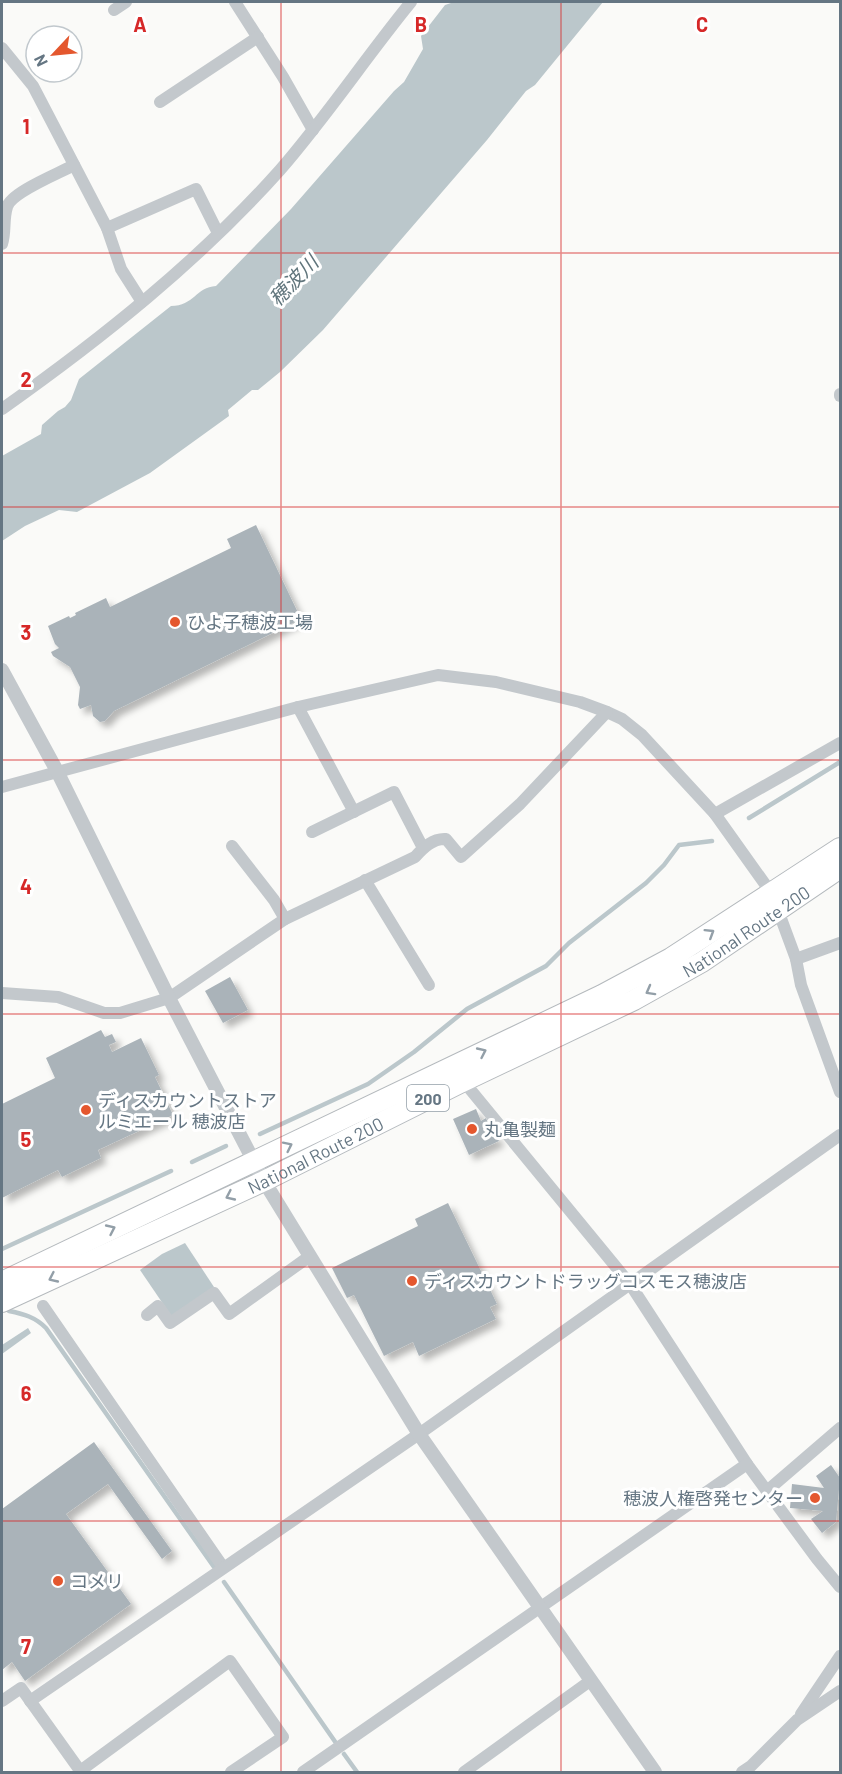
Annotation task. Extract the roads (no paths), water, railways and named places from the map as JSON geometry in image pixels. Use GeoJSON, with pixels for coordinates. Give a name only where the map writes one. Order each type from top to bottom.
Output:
{"type":"FeatureCollection","features":[{"type":"Feature","properties":{"kind":"highway","name":"National Route 200"},"geometry":{"type":"LineString","coordinates":[[775,902],[840,848]]}},
{"type":"Feature","properties":{"kind":"highway","name":"National Route 200"},"geometry":{"type":"LineString","coordinates":[[2,1302],[264,1180],[840,868]]}},
{"type":"Feature","properties":{"kind":"highway","name":"National Route 200"},"geometry":{"type":"LineString","coordinates":[[2,1282],[255,1162],[458,1074]]}},
{"type":"Feature","properties":{"kind":"street"},"geometry":{"type":"LineString","coordinates":[[114,10],[126,2]]}},
{"type":"Feature","properties":{"kind":"street"},"geometry":{"type":"LineString","coordinates":[[236,2],[313,130]]}},
{"type":"Feature","properties":{"kind":"street"},"geometry":{"type":"LineString","coordinates":[[2,409],[51,375],[142,302],[218,233],[279,170],[313,130],[352,81],[373,48],[411,2]]}},
{"type":"Feature","properties":{"kind":"street"},"geometry":{"type":"LineString","coordinates":[[160,102],[258,37]]}},
{"type":"Feature","properties":{"kind":"street"},"geometry":{"type":"LineString","coordinates":[[2,48],[33,86],[107,228],[121,269],[142,302]]}},
{"type":"Feature","properties":{"kind":"street"},"geometry":{"type":"LineString","coordinates":[[2,244],[6,209],[9,202],[23,191],[74,165]]}},
{"type":"Feature","properties":{"kind":"street"},"geometry":{"type":"LineString","coordinates":[[107,228],[196,189],[218,233]]}},
{"type":"Feature","properties":{"kind":"street"},"geometry":{"type":"LineString","coordinates":[[2,670],[6,689],[57,771],[169,998],[264,1180],[419,1434],[655,1773]]}},
{"type":"Feature","properties":{"kind":"street"},"geometry":{"type":"LineString","coordinates":[[2,787],[298,707],[438,675],[496,682],[580,702],[622,719],[642,735],[715,814],[775,902],[796,959],[801,985],[840,1092]]}},
{"type":"Feature","properties":{"kind":"street"},"geometry":{"type":"LineString","coordinates":[[298,707],[354,812]]}},
{"type":"Feature","properties":{"kind":"street"},"geometry":{"type":"LineString","coordinates":[[2,993],[58,997],[104,1012],[120,1013],[169,998],[285,920],[365,879],[415,857],[423,848],[439,838],[446,839],[461,857],[520,804],[607,712]]}},
{"type":"Feature","properties":{"kind":"street"},"geometry":{"type":"LineString","coordinates":[[715,814],[840,743]]}},
{"type":"Feature","properties":{"kind":"street"},"geometry":{"type":"LineString","coordinates":[[312,832],[394,792],[423,848]]}},
{"type":"Feature","properties":{"kind":"street"},"geometry":{"type":"LineString","coordinates":[[232,846],[274,900],[285,920]]}},
{"type":"Feature","properties":{"kind":"street"},"geometry":{"type":"LineString","coordinates":[[365,879],[429,985]]}},
{"type":"Feature","properties":{"kind":"street"},"geometry":{"type":"LineString","coordinates":[[796,959],[840,943]]}},
{"type":"Feature","properties":{"kind":"street"},"geometry":{"type":"LineString","coordinates":[[458,1074],[630,1284],[747,1464],[840,1587]]}},
{"type":"Feature","properties":{"kind":"street"},"geometry":{"type":"LineString","coordinates":[[30,1701],[419,1434],[840,1135]]}},
{"type":"Feature","properties":{"kind":"street"},"geometry":{"type":"LineString","coordinates":[[147,1315],[158,1306],[170,1323],[214,1293],[229,1314],[310,1256]]}},
{"type":"Feature","properties":{"kind":"street"},"geometry":{"type":"LineString","coordinates":[[43,1306],[223,1567]]}},
{"type":"Feature","properties":{"kind":"street"},"geometry":{"type":"LineString","coordinates":[[768,1490],[840,1428]]}},
{"type":"Feature","properties":{"kind":"street"},"geometry":{"type":"LineString","coordinates":[[303,1773],[747,1464]]}},
{"type":"Feature","properties":{"kind":"street"},"geometry":{"type":"LineString","coordinates":[[797,1720],[840,1656]]}},
{"type":"Feature","properties":{"kind":"street"},"geometry":{"type":"LineString","coordinates":[[2,1701],[21,1688],[80,1772],[230,1661],[283,1737],[231,1773]]}},
{"type":"Feature","properties":{"kind":"street"},"geometry":{"type":"LineString","coordinates":[[464,1773],[590,1680]]}},
{"type":"Feature","properties":{"kind":"street"},"geometry":{"type":"LineString","coordinates":[[742,1773],[797,1720],[840,1691]]}},
{"type":"Feature","properties":{"kind":"water","name":"穂波川"},"geometry":{"type":"Polygon","coordinates":[[[454,2],[603,2],[535,85],[526,91],[487,140],[323,330],[280,372],[258,390],[252,390],[228,410],[229,416],[150,473],[77,512],[59,510],[25,526],[2,541],[2,456],[41,434],[42,425],[71,400],[79,379],[171,306],[185,303],[209,287],[216,286],[291,209],[404,82],[423,49],[421,36],[445,5],[454,2]]]}},
{"type":"Feature","properties":{"kind":"water"},"geometry":{"type":"Polygon","coordinates":[[[185,1243],[214,1287],[172,1317],[140,1270],[162,1254],[185,1243]]]}},
{"type":"Feature","properties":{"kind":"water"},"geometry":{"type":"Polygon","coordinates":[[[28,1328],[31,1333],[2,1354],[2,1345],[28,1328]]]}},
{"type":"Feature","properties":{"kind":"waterway"},"geometry":{"type":"LineString","coordinates":[[749,818],[840,762]]}},
{"type":"Feature","properties":{"kind":"waterway"},"geometry":{"type":"LineString","coordinates":[[260,1134],[368,1084],[414,1052],[467,1009],[546,966],[569,943],[646,883],[679,845],[712,841]]}},
{"type":"Feature","properties":{"kind":"waterway"},"geometry":{"type":"LineString","coordinates":[[192,1162],[226,1146]]}},
{"type":"Feature","properties":{"kind":"waterway"},"geometry":{"type":"LineString","coordinates":[[2,1249],[171,1171]]}},
{"type":"Feature","properties":{"kind":"waterway"},"geometry":{"type":"LineString","coordinates":[[9,1311],[29,1316],[46,1328],[214,1567]]}},
{"type":"Feature","properties":{"kind":"waterway"},"geometry":{"type":"LineString","coordinates":[[224,1582],[336,1743]]}},
{"type":"Feature","properties":{"kind":"waterway"},"geometry":{"type":"LineString","coordinates":[[344,1754],[357,1772]]}},
{"type":"Feature","properties":{"kind":"place","name":"ひよ子穂波工場"},"geometry":{"type":"Point","coordinates":[175,622]}},
{"type":"Feature","properties":{"kind":"place","name":"ディスカウントストア ルミエール 穂波店"},"geometry":{"type":"Point","coordinates":[86,1110]}},
{"type":"Feature","properties":{"kind":"place","name":"丸亀製麺"},"geometry":{"type":"Point","coordinates":[472,1129]}},
{"type":"Feature","properties":{"kind":"place","name":"ディスカウントドラッグコスモス穂波店"},"geometry":{"type":"Point","coordinates":[412,1281]}},
{"type":"Feature","properties":{"kind":"place","name":"穂波人権啓発センター"},"geometry":{"type":"Point","coordinates":[815,1498]}},
{"type":"Feature","properties":{"kind":"place","name":"コメリ"},"geometry":{"type":"Point","coordinates":[58,1581]}}]}
